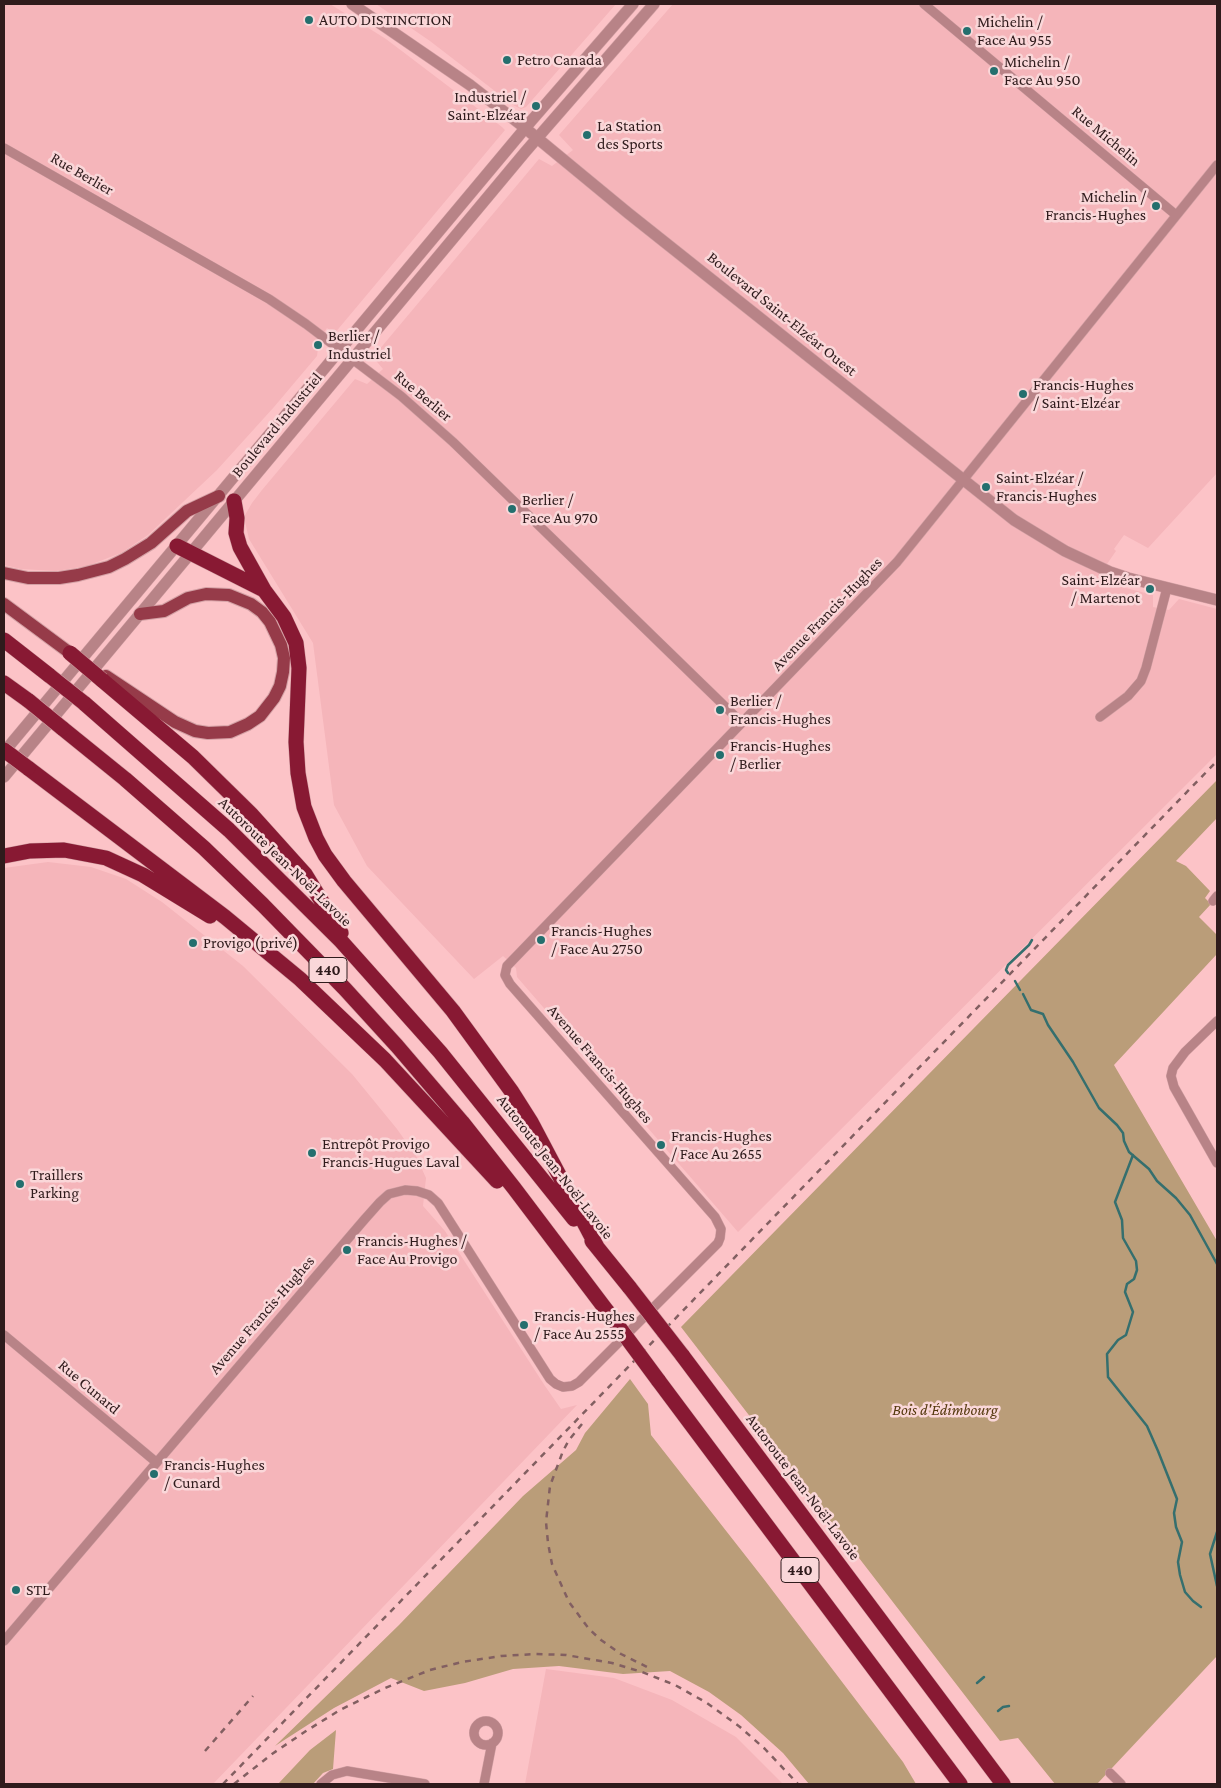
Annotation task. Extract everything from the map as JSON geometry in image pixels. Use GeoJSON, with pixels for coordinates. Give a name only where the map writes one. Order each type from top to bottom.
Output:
{"type":"FeatureCollection","features":[{"type":"Feature","properties":{"kind":"highway"},"geometry":{"type":"LineString","coordinates":[[234,501],[237,541],[264,590],[291,629],[297,649],[299,668],[297,766],[304,806],[320,845],[328,860],[350,888],[453,1011],[512,1092],[531,1122],[597,1248]]}},
{"type":"Feature","properties":{"kind":"highway"},"geometry":{"type":"LineString","coordinates":[[177,546],[264,590]]}},
{"type":"Feature","properties":{"kind":"highway","name":"Autoroute Jean-Noël-Lavoie"},"geometry":{"type":"LineString","coordinates":[[4,640],[84,703],[223,825],[289,888],[356,958],[457,1072],[682,1355],[1003,1784]]}},
{"type":"Feature","properties":{"kind":"highway"},"geometry":{"type":"LineString","coordinates":[[70,653],[104,678],[193,757],[272,836],[305,874],[356,958]]}},
{"type":"Feature","properties":{"kind":"highway","name":"440"},"geometry":{"type":"LineString","coordinates":[[4,683],[125,779],[187,834],[268,910],[330,972],[397,1046],[462,1122],[558,1246],[960,1784]]}},
{"type":"Feature","properties":{"kind":"highway"},"geometry":{"type":"LineString","coordinates":[[4,752],[28,768],[225,917],[321,997],[380,1055],[558,1246]]}},
{"type":"Feature","properties":{"kind":"highway"},"geometry":{"type":"LineString","coordinates":[[4,856],[30,851],[64,850],[86,853],[115,861],[155,881],[275,957]]}},
{"type":"Feature","properties":{"kind":"highway"},"geometry":{"type":"LineString","coordinates":[[942,1761],[950,1784]]}},
{"type":"Feature","properties":{"kind":"main road"},"geometry":{"type":"LineString","coordinates":[[4,573],[28,578],[59,578],[108,567],[126,559],[151,543],[187,511],[219,496]]}},
{"type":"Feature","properties":{"kind":"main road"},"geometry":{"type":"LineString","coordinates":[[104,678],[175,722],[202,732],[222,733],[242,727],[260,716],[274,698],[280,686],[283,672],[284,658],[281,645],[270,622],[262,612],[251,604],[229,595],[206,594],[188,598],[164,612],[140,614]]}},
{"type":"Feature","properties":{"kind":"main road"},"geometry":{"type":"LineString","coordinates":[[4,604],[70,653]]}},
{"type":"Feature","properties":{"kind":"street","name":"Boulevard Saint-Elzéar Ouest"},"geometry":{"type":"LineString","coordinates":[[352,4],[470,85],[1014,520],[1058,548],[1116,574],[1217,600]]}},
{"type":"Feature","properties":{"kind":"street","name":"Boulevard Industriel"},"geometry":{"type":"LineString","coordinates":[[4,752],[525,128],[633,4]]}},
{"type":"Feature","properties":{"kind":"street","name":"Boulevard Industriel"},"geometry":{"type":"LineString","coordinates":[[4,777],[537,138],[654,4]]}},
{"type":"Feature","properties":{"kind":"street","name":"Rue Michelin"},"geometry":{"type":"LineString","coordinates":[[924,4],[1176,215]]}},
{"type":"Feature","properties":{"kind":"street","name":"Rue Berlier"},"geometry":{"type":"LineString","coordinates":[[4,148],[270,299],[401,396],[440,430],[742,723]]}},
{"type":"Feature","properties":{"kind":"street","name":"Avenue Francis-Hughes"},"geometry":{"type":"LineString","coordinates":[[4,1640],[377,1205],[393,1193],[417,1190],[428,1195],[438,1203],[550,1378],[556,1384],[564,1387],[572,1386],[579,1382],[718,1242],[721,1229],[715,1217],[514,989],[506,978],[507,966],[512,958],[898,562],[1217,166]]}},
{"type":"Feature","properties":{"kind":"street"},"geometry":{"type":"LineString","coordinates":[[1100,717],[1128,696],[1141,681],[1166,588]]}},
{"type":"Feature","properties":{"kind":"street"},"geometry":{"type":"LineString","coordinates":[[1217,1021],[1185,1052],[1173,1068],[1171,1076],[1174,1087],[1217,1163]]}},
{"type":"Feature","properties":{"kind":"street","name":"Rue Cunard"},"geometry":{"type":"LineString","coordinates":[[4,1335],[156,1462]]}},
{"type":"Feature","properties":{"kind":"street"},"geometry":{"type":"LineString","coordinates":[[484,1784],[492,1743]]}},
{"type":"Feature","properties":{"kind":"street"},"geometry":{"type":"LineString","coordinates":[[321,1784],[326,1778],[336,1773],[356,1772],[425,1784]]}},
{"type":"Feature","properties":{"kind":"street"},"geometry":{"type":"LineString","coordinates":[[1110,1773],[1121,1784]]}},
{"type":"Feature","properties":{"kind":"shaded area"},"geometry":{"type":"Polygon","coordinates":[[[4,4],[330,4],[386,39],[505,130],[334,334],[327,328],[316,344],[318,348],[317,356],[217,470],[148,535],[121,553],[87,566],[56,571],[21,569],[4,565],[4,4]]]}},
{"type":"Feature","properties":{"kind":"shaded area"},"geometry":{"type":"Polygon","coordinates":[[[376,4],[616,4],[526,107],[521,109],[513,105],[430,41],[376,4]]]}},
{"type":"Feature","properties":{"kind":"shaded area"},"geometry":{"type":"Polygon","coordinates":[[[673,4],[1217,4],[1217,473],[1148,548],[1124,535],[1114,549],[1116,551],[1098,577],[1118,586],[1153,595],[1153,607],[1169,610],[1179,599],[1217,609],[1217,754],[738,1232],[517,977],[516,968],[503,956],[474,979],[367,866],[334,805],[313,643],[249,539],[244,517],[262,490],[355,379],[367,384],[383,369],[373,357],[539,159],[552,166],[573,150],[559,135],[673,4]]]}},
{"type":"Feature","properties":{"kind":"shaded area"},"geometry":{"type":"Polygon","coordinates":[[[48,862],[91,867],[126,879],[162,902],[243,966],[352,1074],[397,1129],[416,1156],[426,1178],[423,1206],[445,1231],[545,1386],[561,1409],[577,1405],[213,1784],[4,1784],[4,868],[48,862]]]}},
{"type":"Feature","properties":{"kind":"shaded area"},"geometry":{"type":"Polygon","coordinates":[[[546,1669],[614,1678],[672,1700],[736,1737],[783,1784],[525,1784],[546,1669]]]}},
{"type":"Feature","properties":{"kind":"green space","name":"Bois d'Édimbourg"},"geometry":{"type":"Polygon","coordinates":[[[1217,780],[1217,818],[1176,861],[1186,866],[1210,891],[1205,898],[1211,904],[1199,917],[1217,935],[1217,954],[1114,1065],[1217,1241],[1217,1656],[1097,1784],[1055,1784],[1018,1738],[1000,1741],[681,1327],[1217,780]]]}},
{"type":"Feature","properties":{"kind":"green space"},"geometry":{"type":"Polygon","coordinates":[[[630,1379],[648,1404],[651,1435],[903,1762],[916,1784],[809,1784],[783,1753],[741,1715],[709,1692],[670,1671],[623,1674],[559,1666],[513,1669],[465,1683],[424,1691],[391,1678],[334,1708],[275,1746],[399,1625],[523,1496],[576,1450],[585,1433],[630,1379]]]}},
{"type":"Feature","properties":{"kind":"green space"},"geometry":{"type":"Polygon","coordinates":[[[336,1730],[333,1769],[323,1773],[313,1784],[278,1784],[310,1750],[336,1730]]]}},
{"type":"Feature","properties":{"kind":"waterway"},"geometry":{"type":"LineString","coordinates":[[1008,973],[1006,970],[1008,965],[1032,940]]}},
{"type":"Feature","properties":{"kind":"waterway"},"geometry":{"type":"LineString","coordinates":[[1015,981],[1020,990]]}},
{"type":"Feature","properties":{"kind":"waterway"},"geometry":{"type":"LineString","coordinates":[[1023,994],[1031,1010],[1043,1014],[1099,1108],[1123,1133],[1129,1152],[1149,1169],[1157,1181],[1176,1198],[1190,1215],[1217,1264]]}},
{"type":"Feature","properties":{"kind":"waterway"},"geometry":{"type":"LineString","coordinates":[[1133,1155],[1115,1202],[1122,1220],[1123,1238],[1136,1261],[1137,1270],[1134,1279],[1127,1284],[1125,1292],[1133,1312],[1126,1335],[1118,1340],[1107,1354],[1108,1377],[1147,1426],[1158,1451],[1177,1499],[1174,1513],[1176,1527],[1182,1542],[1178,1562],[1180,1575],[1185,1592],[1201,1607]]}},
{"type":"Feature","properties":{"kind":"waterway"},"geometry":{"type":"LineString","coordinates":[[1217,1532],[1210,1554],[1217,1586]]}},
{"type":"Feature","properties":{"kind":"waterway"},"geometry":{"type":"LineString","coordinates":[[977,1683],[984,1677]]}},
{"type":"Feature","properties":{"kind":"waterway"},"geometry":{"type":"LineString","coordinates":[[998,1711],[1003,1707],[1009,1706]]}},
{"type":"Feature","properties":{"kind":"railway"},"geometry":{"type":"LineString","coordinates":[[223,1784],[1217,761]]}},
{"type":"Feature","properties":{"kind":"railway"},"geometry":{"type":"LineString","coordinates":[[582,1424],[563,1451],[550,1486],[546,1522],[552,1564],[569,1602],[589,1629],[621,1654],[649,1668]]}},
{"type":"Feature","properties":{"kind":"railway"},"geometry":{"type":"LineString","coordinates":[[234,1784],[272,1754],[306,1731],[340,1710],[385,1688],[430,1670],[462,1662],[501,1656],[536,1654],[566,1655],[612,1663],[675,1685],[707,1703],[740,1727],[765,1749],[798,1784]]}},
{"type":"Feature","properties":{"kind":"railway"},"geometry":{"type":"LineString","coordinates":[[205,1751],[253,1696]]}},
{"type":"Feature","properties":{"kind":"place","name":"AUTO DISTINCTION"},"geometry":{"type":"Point","coordinates":[309,20]}},
{"type":"Feature","properties":{"kind":"place","name":"Michelin / Face Au 955"},"geometry":{"type":"Point","coordinates":[967,31]}},
{"type":"Feature","properties":{"kind":"place","name":"Petro Canada"},"geometry":{"type":"Point","coordinates":[507,60]}},
{"type":"Feature","properties":{"kind":"place","name":"Michelin / Face Au 950"},"geometry":{"type":"Point","coordinates":[994,71]}},
{"type":"Feature","properties":{"kind":"place","name":"Industriel / Saint-Elzéar"},"geometry":{"type":"Point","coordinates":[536,106]}},
{"type":"Feature","properties":{"kind":"place","name":"La Station des Sports"},"geometry":{"type":"Point","coordinates":[587,135]}},
{"type":"Feature","properties":{"kind":"place","name":"Michelin / Francis-Hughes"},"geometry":{"type":"Point","coordinates":[1156,206]}},
{"type":"Feature","properties":{"kind":"place","name":"Berlier / Industriel"},"geometry":{"type":"Point","coordinates":[318,345]}},
{"type":"Feature","properties":{"kind":"place","name":"Francis-Hughes / Saint-Elzéar"},"geometry":{"type":"Point","coordinates":[1023,394]}},
{"type":"Feature","properties":{"kind":"place","name":"Saint-Elzéar / Francis-Hughes"},"geometry":{"type":"Point","coordinates":[986,487]}},
{"type":"Feature","properties":{"kind":"place","name":"Berlier / Face Au 970"},"geometry":{"type":"Point","coordinates":[512,509]}},
{"type":"Feature","properties":{"kind":"place","name":"Saint-Elzéar / Martenot"},"geometry":{"type":"Point","coordinates":[1150,589]}},
{"type":"Feature","properties":{"kind":"place","name":"Berlier / Francis-Hughes"},"geometry":{"type":"Point","coordinates":[720,710]}},
{"type":"Feature","properties":{"kind":"place","name":"Francis-Hughes / Berlier"},"geometry":{"type":"Point","coordinates":[720,755]}},
{"type":"Feature","properties":{"kind":"place","name":"Francis-Hughes / Face Au 2750"},"geometry":{"type":"Point","coordinates":[541,940]}},
{"type":"Feature","properties":{"kind":"place","name":"Provigo (privé)"},"geometry":{"type":"Point","coordinates":[193,943]}},
{"type":"Feature","properties":{"kind":"place","name":"Francis-Hughes / Face Au 2655"},"geometry":{"type":"Point","coordinates":[661,1145]}},
{"type":"Feature","properties":{"kind":"place","name":"Entrepôt Provigo Francis-Hugues Laval"},"geometry":{"type":"Point","coordinates":[312,1153]}},
{"type":"Feature","properties":{"kind":"place","name":"Traillers Parking"},"geometry":{"type":"Point","coordinates":[20,1184]}},
{"type":"Feature","properties":{"kind":"place","name":"Francis-Hughes / Face Au Provigo"},"geometry":{"type":"Point","coordinates":[347,1250]}},
{"type":"Feature","properties":{"kind":"place","name":"Francis-Hughes / Face Au 2555"},"geometry":{"type":"Point","coordinates":[524,1325]}},
{"type":"Feature","properties":{"kind":"place","name":"Francis-Hughes / Cunard"},"geometry":{"type":"Point","coordinates":[154,1474]}},
{"type":"Feature","properties":{"kind":"place","name":"STL"},"geometry":{"type":"Point","coordinates":[16,1590]}}]}
